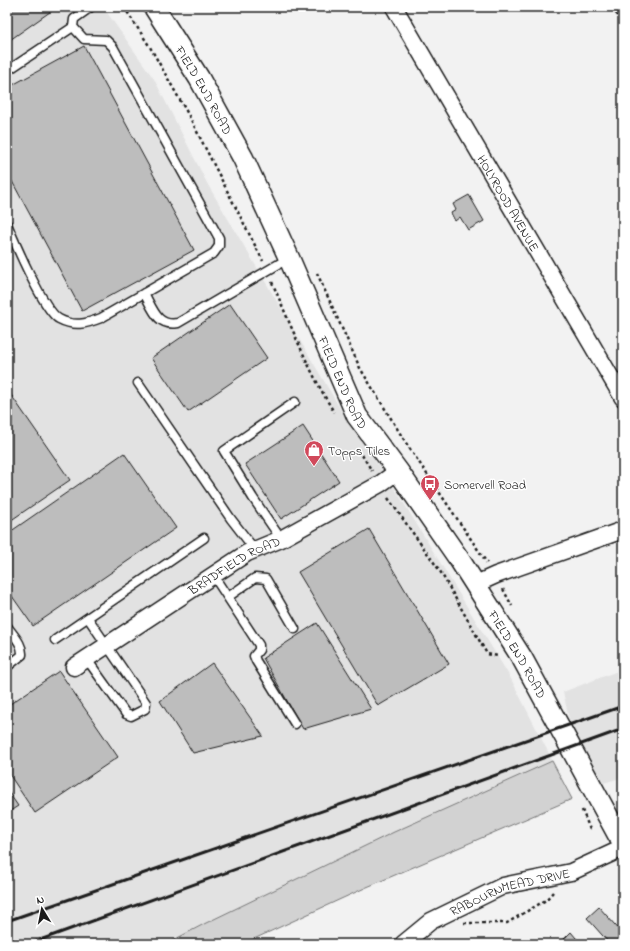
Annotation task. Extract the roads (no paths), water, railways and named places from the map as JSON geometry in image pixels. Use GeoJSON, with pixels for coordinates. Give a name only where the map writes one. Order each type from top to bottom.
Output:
{"type":"FeatureCollection","features":[{"type":"Feature","properties":{"kind":"street","name":"FIELD END ROAD"},"geometry":{"type":"LineString","coordinates":[[154,7],[199,78],[243,158],[289,258],[357,416],[398,471],[476,584],[522,658],[623,844]]}},
{"type":"Feature","properties":{"kind":"street","name":"HOLYROOD AVENUE"},"geometry":{"type":"LineString","coordinates":[[394,7],[623,398]]}},
{"type":"Feature","properties":{"kind":"street","name":"BRADFIELD ROAD"},"geometry":{"type":"LineString","coordinates":[[80,663],[247,553],[281,539],[380,484],[398,471]]}},
{"type":"Feature","properties":{"kind":"street"},"geometry":{"type":"LineString","coordinates":[[476,584],[496,575],[623,530]]}},
{"type":"Feature","properties":{"kind":"street","name":"RABOURNMEAD DRIVE"},"geometry":{"type":"LineString","coordinates":[[403,944],[431,921],[503,886],[571,872],[623,848]]}},
{"type":"Feature","properties":{"kind":"lane"},"geometry":{"type":"LineString","coordinates":[[7,71],[73,27],[74,19],[91,7]]}},
{"type":"Feature","properties":{"kind":"lane"},"geometry":{"type":"LineString","coordinates":[[7,224],[31,277],[50,310],[58,319],[71,324],[85,324],[101,318],[214,253],[219,246],[219,238],[113,47],[106,40],[84,39],[73,27]]}},
{"type":"Feature","properties":{"kind":"lane"},"geometry":{"type":"LineString","coordinates":[[144,293],[154,312],[162,322],[171,324],[178,323],[289,258]]}},
{"type":"Feature","properties":{"kind":"lane"},"geometry":{"type":"LineString","coordinates":[[138,383],[231,519],[255,550]]}},
{"type":"Feature","properties":{"kind":"lane"},"geometry":{"type":"LineString","coordinates":[[281,539],[253,498],[224,451],[295,402]]}},
{"type":"Feature","properties":{"kind":"lane"},"geometry":{"type":"LineString","coordinates":[[55,640],[204,538]]}},
{"type":"Feature","properties":{"kind":"lane"},"geometry":{"type":"LineString","coordinates":[[213,575],[259,645],[259,650],[254,656],[256,661],[295,724]]}},
{"type":"Feature","properties":{"kind":"lane"},"geometry":{"type":"LineString","coordinates":[[228,597],[255,578],[266,579],[295,629]]}},
{"type":"Feature","properties":{"kind":"lane"},"geometry":{"type":"LineString","coordinates":[[80,663],[126,714],[131,716],[136,715],[145,709],[146,703],[88,618]]}},
{"type":"Feature","properties":{"kind":"lane"},"geometry":{"type":"LineString","coordinates":[[7,626],[21,645],[22,651],[22,656],[7,667]]}},
{"type":"Feature","properties":{"kind":"railway"},"geometry":{"type":"LineString","coordinates":[[7,921],[623,706]]}},
{"type":"Feature","properties":{"kind":"railway"},"geometry":{"type":"LineString","coordinates":[[29,944],[623,729]]}},
{"type":"Feature","properties":{"kind":"place","name":"Topps Tiles"},"geometry":{"type":"Point","coordinates":[314,467]}},
{"type":"Feature","properties":{"kind":"place","name":"Somervell Road"},"geometry":{"type":"Point","coordinates":[430,501]}}]}
